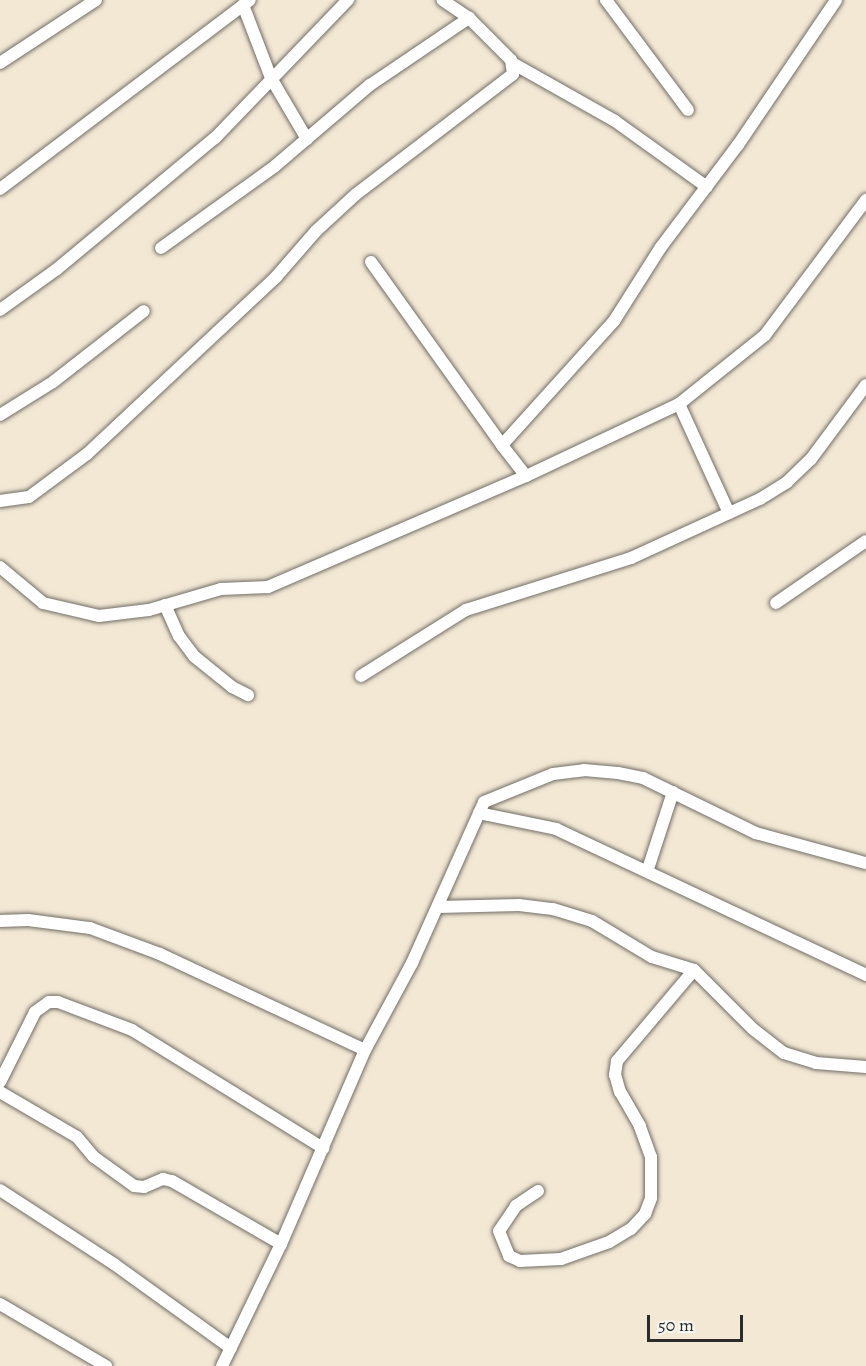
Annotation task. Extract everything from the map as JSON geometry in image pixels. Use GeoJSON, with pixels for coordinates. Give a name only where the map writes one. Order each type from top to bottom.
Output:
{"type":"FeatureCollection","features":[{"type":"Feature","properties":{"kind":"street"},"geometry":{"type":"LineString","coordinates":[[0,63],[96,0]]}},
{"type":"Feature","properties":{"kind":"street"},"geometry":{"type":"LineString","coordinates":[[0,310],[57,269],[215,138],[348,0]]}},
{"type":"Feature","properties":{"kind":"street"},"geometry":{"type":"LineString","coordinates":[[442,0],[469,18],[514,64],[615,121],[707,187]]}},
{"type":"Feature","properties":{"kind":"street"},"geometry":{"type":"LineString","coordinates":[[606,0],[688,110]]}},
{"type":"Feature","properties":{"kind":"street"},"geometry":{"type":"LineString","coordinates":[[502,445],[614,321],[661,247],[707,187],[836,0]]}},
{"type":"Feature","properties":{"kind":"street"},"geometry":{"type":"LineString","coordinates":[[0,189],[247,3],[271,78],[307,140]]}},
{"type":"Feature","properties":{"kind":"street"},"geometry":{"type":"LineString","coordinates":[[160,248],[307,140],[370,85],[469,18]]}},
{"type":"Feature","properties":{"kind":"street"},"geometry":{"type":"LineString","coordinates":[[0,501],[29,497],[87,454],[276,278],[316,231],[356,195],[513,74],[514,64]]}},
{"type":"Feature","properties":{"kind":"street"},"geometry":{"type":"LineString","coordinates":[[0,567],[44,603],[99,616],[127,615],[221,589],[268,587],[526,476],[679,404],[765,335],[865,202]]}},
{"type":"Feature","properties":{"kind":"street"},"geometry":{"type":"LineString","coordinates":[[370,262],[526,476]]}},
{"type":"Feature","properties":{"kind":"street"},"geometry":{"type":"LineString","coordinates":[[0,415],[62,375],[144,311]]}},
{"type":"Feature","properties":{"kind":"street"},"geometry":{"type":"LineString","coordinates":[[361,676],[466,610],[631,558],[729,513],[788,482],[811,459],[866,385]]}},
{"type":"Feature","properties":{"kind":"street"},"geometry":{"type":"LineString","coordinates":[[679,404],[729,513]]}},
{"type":"Feature","properties":{"kind":"street"},"geometry":{"type":"LineString","coordinates":[[776,603],[866,541]]}},
{"type":"Feature","properties":{"kind":"street"},"geometry":{"type":"LineString","coordinates":[[165,605],[179,636],[195,657],[232,687],[248,694]]}},
{"type":"Feature","properties":{"kind":"street"},"geometry":{"type":"LineString","coordinates":[[222,1366],[281,1244],[365,1050],[438,907],[479,813],[490,798],[553,774],[584,770],[643,778],[756,833],[866,863]]}},
{"type":"Feature","properties":{"kind":"street"},"geometry":{"type":"LineString","coordinates":[[648,869],[673,792]]}},
{"type":"Feature","properties":{"kind":"street"},"geometry":{"type":"LineString","coordinates":[[479,813],[556,829],[648,869],[866,975]]}},
{"type":"Feature","properties":{"kind":"street"},"geometry":{"type":"LineString","coordinates":[[438,907],[487,903],[553,909],[592,921],[652,957],[694,970],[753,1029],[784,1053],[816,1063],[866,1066]]}},
{"type":"Feature","properties":{"kind":"street"},"geometry":{"type":"LineString","coordinates":[[0,921],[27,920],[90,928],[160,954],[365,1050]]}},
{"type":"Feature","properties":{"kind":"street"},"geometry":{"type":"LineString","coordinates":[[538,1191],[516,1206],[499,1231],[509,1256],[520,1262],[561,1259],[609,1242],[631,1229],[645,1214],[651,1198],[651,1157],[640,1126],[620,1092],[615,1075],[617,1061],[694,970]]}},
{"type":"Feature","properties":{"kind":"street"},"geometry":{"type":"LineString","coordinates":[[0,1082],[35,1012],[49,1002],[58,1002],[132,1030],[323,1148]]}},
{"type":"Feature","properties":{"kind":"street"},"geometry":{"type":"LineString","coordinates":[[0,1092],[77,1137],[94,1157],[134,1186],[144,1187],[163,1179],[172,1181],[281,1244]]}},
{"type":"Feature","properties":{"kind":"street"},"geometry":{"type":"LineString","coordinates":[[0,1190],[114,1264],[231,1348]]}},
{"type":"Feature","properties":{"kind":"street"},"geometry":{"type":"LineString","coordinates":[[0,1304],[106,1366]]}}]}
